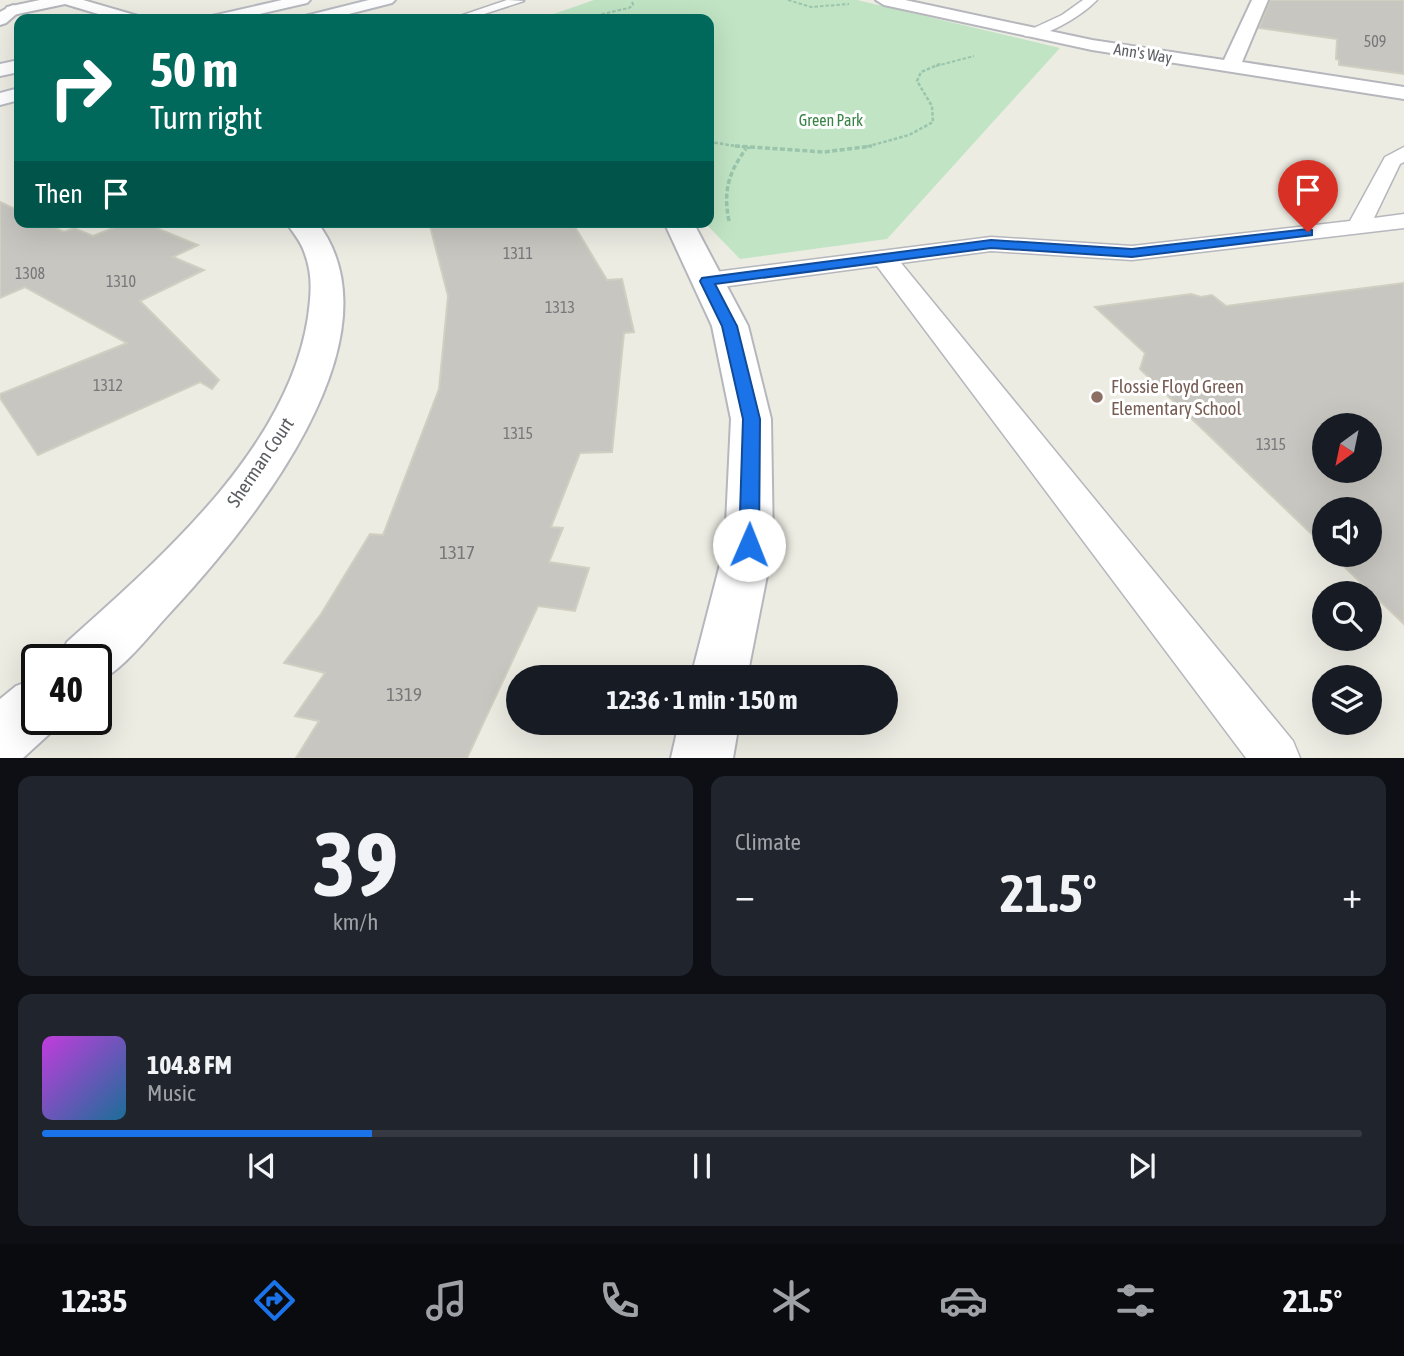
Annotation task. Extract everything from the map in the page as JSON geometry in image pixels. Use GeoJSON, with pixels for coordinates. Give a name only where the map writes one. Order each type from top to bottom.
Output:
{"type":"FeatureCollection","features":[{"type":"Feature","properties":{"kind":"street"},"geometry":{"type":"LineString","coordinates":[[3,12],[65,0],[114,14]]}},
{"type":"Feature","properties":{"kind":"street"},"geometry":{"type":"LineString","coordinates":[[240,14],[302,0]]}},
{"type":"Feature","properties":{"kind":"street"},"geometry":{"type":"LineString","coordinates":[[331,14],[387,0]]}},
{"type":"Feature","properties":{"kind":"street"},"geometry":{"type":"LineString","coordinates":[[1230,67],[1260,0]]}},
{"type":"Feature","properties":{"kind":"street","name":"Ann's Way"},"geometry":{"type":"LineString","coordinates":[[891,1],[1030,33],[1404,93]]}},
{"type":"Feature","properties":{"kind":"street","name":"Sherman Court"},"geometry":{"type":"LineString","coordinates":[[103,644],[172,576],[220,520],[260,469],[310,383],[322,344],[328,309],[327,278],[319,249],[304,228]]}},
{"type":"Feature","properties":{"kind":"street"},"geometry":{"type":"LineString","coordinates":[[681,228],[730,326],[751,419],[749,545],[722,665]]}},
{"type":"Feature","properties":{"kind":"street"},"geometry":{"type":"LineString","coordinates":[[0,738],[21,720]]}},
{"type":"Feature","properties":{"kind":"street"},"geometry":{"type":"LineString","coordinates":[[702,758],[707,735]]}},
{"type":"Feature","properties":{"kind":"lane"},"geometry":{"type":"LineString","coordinates":[[474,14],[518,1],[513,0]]}},
{"type":"Feature","properties":{"kind":"lane"},"geometry":{"type":"LineString","coordinates":[[1030,33],[1066,18],[1091,0]]}},
{"type":"Feature","properties":{"kind":"lane"},"geometry":{"type":"LineString","coordinates":[[1358,226],[1392,161],[1404,153]]}},
{"type":"Feature","properties":{"kind":"lane"},"geometry":{"type":"LineString","coordinates":[[707,281],[991,244],[1132,253],[1404,221]]}},
{"type":"Feature","properties":{"kind":"lane"},"geometry":{"type":"LineString","coordinates":[[883,257],[1276,758]]}},
{"type":"Feature","properties":{"kind":"path"},"geometry":{"type":"LineString","coordinates":[[602,14],[629,8],[633,5],[633,0],[628,0]]}},
{"type":"Feature","properties":{"kind":"path"},"geometry":{"type":"LineString","coordinates":[[788,0],[818,8],[859,2]]}},
{"type":"Feature","properties":{"kind":"path"},"geometry":{"type":"LineString","coordinates":[[714,143],[747,148],[821,152],[881,143],[912,133],[933,122],[935,115],[933,106],[917,82],[921,72],[945,62],[980,55]]}},
{"type":"Feature","properties":{"kind":"path"},"geometry":{"type":"LineString","coordinates":[[730,226],[724,197],[726,183],[735,163],[747,148]]}},
{"type":"Feature","properties":{"kind":"green space","name":"Green Park"},"geometry":{"type":"Polygon","coordinates":[[[594,0],[857,0],[1060,48],[887,239],[740,259],[710,228],[714,228],[714,14],[553,14],[594,0]]]}},
{"type":"Feature","properties":{"kind":"building"},"geometry":{"type":"Polygon","coordinates":[[[1270,0],[1404,0],[1404,74],[1339,65],[1339,60],[1336,59],[1337,39],[1259,28],[1270,0]]]}},
{"type":"Feature","properties":{"kind":"building"},"geometry":{"type":"Polygon","coordinates":[[[0,202],[14,209],[14,228],[56,228],[64,232],[74,228],[93,236],[113,228],[157,228],[198,245],[173,257],[204,270],[140,301],[219,380],[212,389],[200,382],[38,455],[0,398],[0,394],[127,343],[25,287],[0,298],[0,202]]]}},
{"type":"Feature","properties":{"kind":"building"},"geometry":{"type":"Polygon","coordinates":[[[431,228],[576,228],[607,280],[622,279],[634,332],[624,333],[612,452],[580,453],[551,527],[563,528],[549,562],[589,568],[575,611],[538,606],[510,665],[506,665],[506,675],[467,758],[296,758],[319,721],[295,716],[325,673],[284,663],[321,614],[370,534],[383,535],[439,389],[448,296],[431,228]]]}},
{"type":"Feature","properties":{"kind":"building"},"geometry":{"type":"Polygon","coordinates":[[[1404,283],[1404,624],[1382,603],[1382,581],[1359,581],[1345,567],[1382,567],[1382,497],[1312,497],[1312,534],[1140,369],[1145,353],[1095,307],[1191,294],[1201,297],[1212,295],[1226,306],[1404,283]]]}},
{"type":"Feature","properties":{"kind":"place","name":"Flossie Floyd Green Elementary School"},"geometry":{"type":"Point","coordinates":[1097,397]}},
{"type":"Feature","properties":{"kind":"route"},"geometry":{"type":"LineString","coordinates":[[749,545],[751,419],[730,326],[707,281],[991,244],[1132,253],[1308,232]]}}]}
